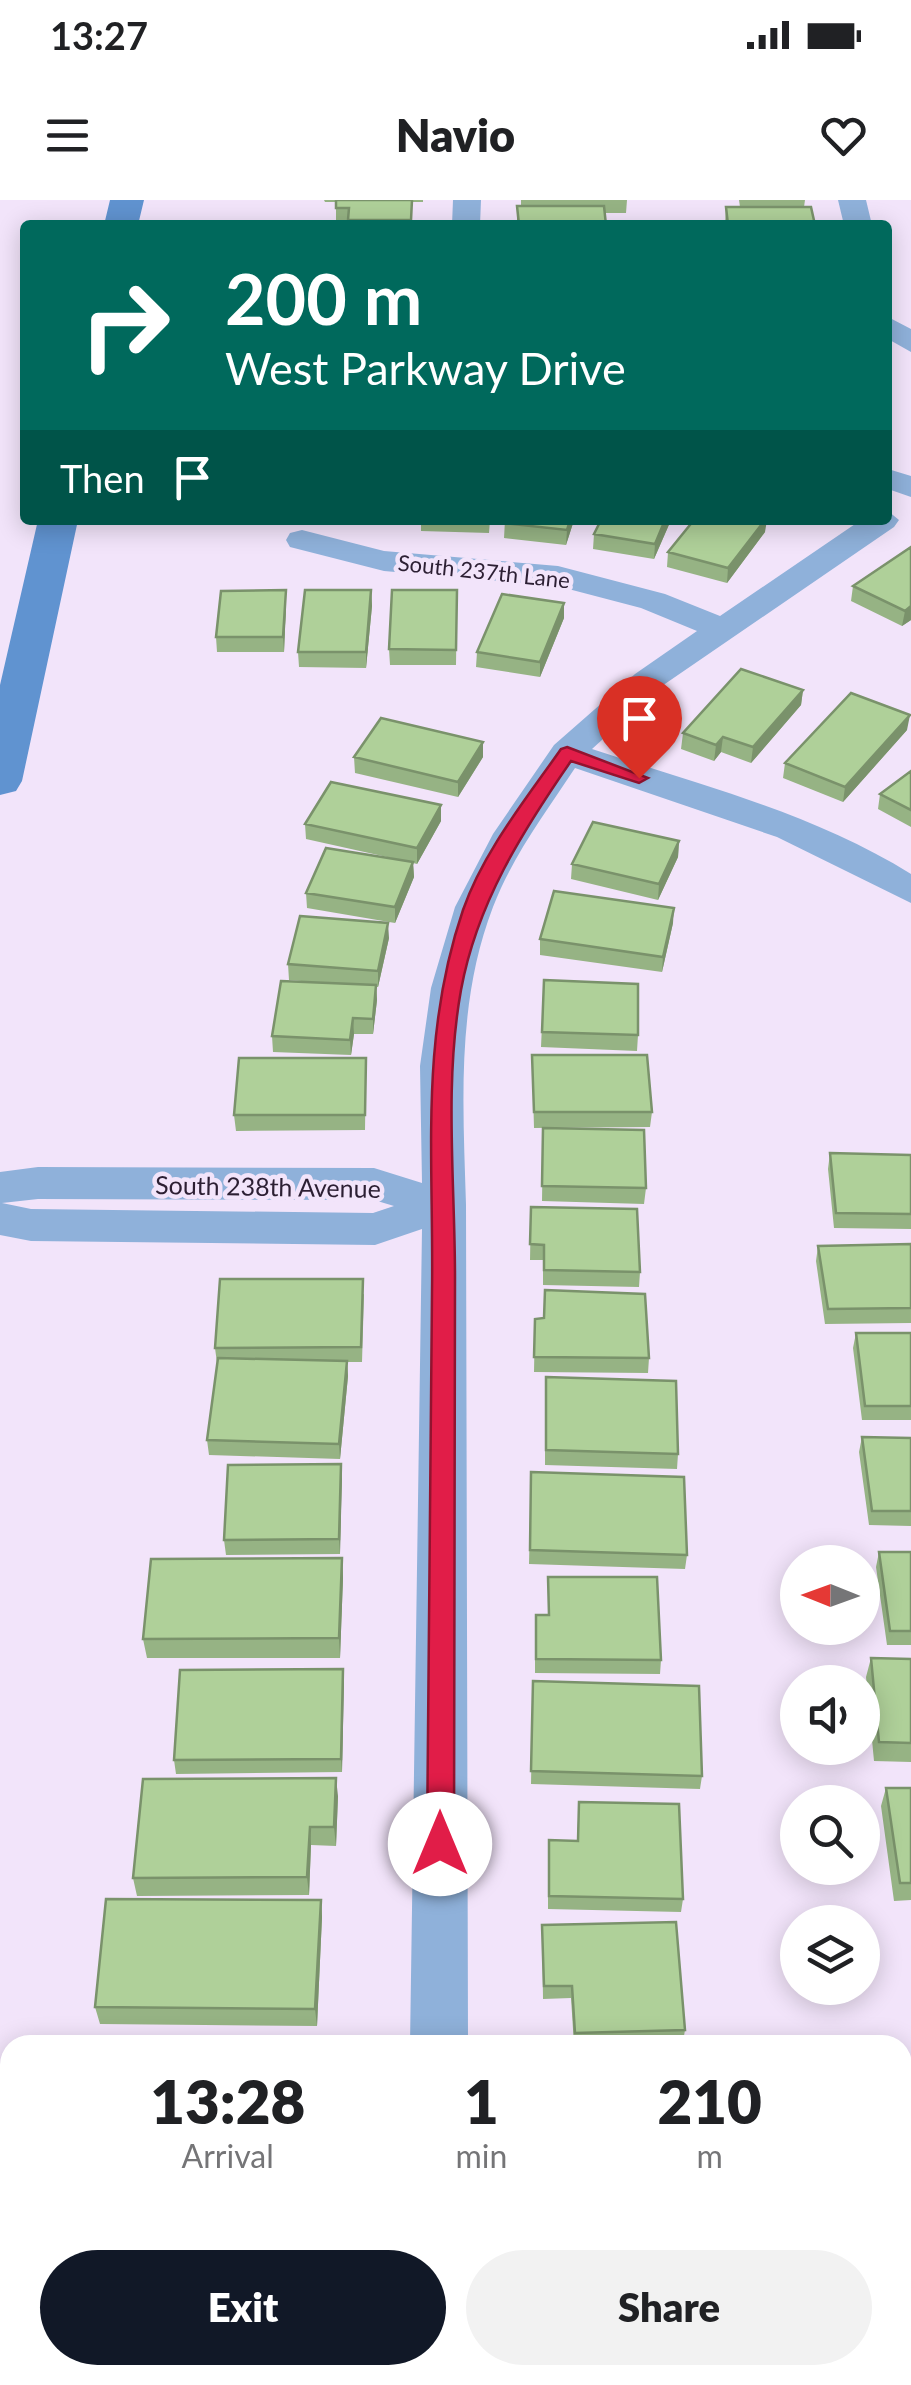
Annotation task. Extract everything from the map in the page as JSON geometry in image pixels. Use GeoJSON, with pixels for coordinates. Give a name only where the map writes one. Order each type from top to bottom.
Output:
{"type":"FeatureCollection","features":[{"type":"Feature","properties":{"kind":"main road"},"geometry":{"type":"LineString","coordinates":[[0,781],[57,525]]}},
{"type":"Feature","properties":{"kind":"street"},"geometry":{"type":"LineString","coordinates":[[439,2035],[444,1205],[441,1066],[451,988],[474,907],[512,834],[567,753],[646,681],[875,525]]}},
{"type":"Feature","properties":{"kind":"street","name":"South 237th Lane"},"geometry":{"type":"LineString","coordinates":[[302,540],[384,561],[558,576],[653,601],[722,628]]}},
{"type":"Feature","properties":{"kind":"street"},"geometry":{"type":"LineString","coordinates":[[567,753],[817,839],[873,864],[911,891]]}},
{"type":"Feature","properties":{"kind":"street","name":"South 238th Avenue"},"geometry":{"type":"LineString","coordinates":[[0,1188],[38,1183],[374,1184],[444,1205]]}},
{"type":"Feature","properties":{"kind":"street","name":"South 238th Avenue"},"geometry":{"type":"LineString","coordinates":[[0,1218],[30,1225],[375,1229],[444,1205]]}},
{"type":"Feature","properties":{"kind":"building"},"geometry":{"type":"Polygon","coordinates":[[[336,200],[412,200],[411,220],[348,220],[349,208],[336,208],[336,200]]]}},
{"type":"Feature","properties":{"kind":"building"},"geometry":{"type":"Polygon","coordinates":[[[517,206],[604,206],[605,220],[518,220],[517,206]]]}},
{"type":"Feature","properties":{"kind":"building"},"geometry":{"type":"Polygon","coordinates":[[[726,207],[811,207],[814,220],[727,220],[726,207]]]}},
{"type":"Feature","properties":{"kind":"building"},"geometry":{"type":"Polygon","coordinates":[[[522,525],[568,525],[567,530],[522,525]]]}},
{"type":"Feature","properties":{"kind":"building"},"geometry":{"type":"Polygon","coordinates":[[[598,525],[663,525],[655,544],[594,534],[598,525]]]}},
{"type":"Feature","properties":{"kind":"building"},"geometry":{"type":"Polygon","coordinates":[[[690,525],[761,525],[728,568],[668,552],[690,525]]]}},
{"type":"Feature","properties":{"kind":"building"},"geometry":{"type":"Polygon","coordinates":[[[911,547],[911,606],[905,611],[853,586],[911,547]]]}},
{"type":"Feature","properties":{"kind":"building"},"geometry":{"type":"Polygon","coordinates":[[[286,590],[283,637],[216,637],[221,591],[286,590]]]}},
{"type":"Feature","properties":{"kind":"building"},"geometry":{"type":"Polygon","coordinates":[[[305,590],[371,590],[366,652],[298,652],[305,590]]]}},
{"type":"Feature","properties":{"kind":"building"},"geometry":{"type":"Polygon","coordinates":[[[392,590],[457,590],[456,650],[389,649],[392,590]]]}},
{"type":"Feature","properties":{"kind":"building"},"geometry":{"type":"Polygon","coordinates":[[[502,594],[564,603],[540,662],[477,652],[502,594]]]}},
{"type":"Feature","properties":{"kind":"building"},"geometry":{"type":"Polygon","coordinates":[[[741,669],[803,690],[753,747],[723,737],[716,745],[683,733],[741,669]]]}},
{"type":"Feature","properties":{"kind":"building"},"geometry":{"type":"Polygon","coordinates":[[[851,693],[910,715],[845,787],[785,763],[851,693]]]}},
{"type":"Feature","properties":{"kind":"building"},"geometry":{"type":"Polygon","coordinates":[[[381,718],[483,742],[458,782],[354,757],[381,718]]]}},
{"type":"Feature","properties":{"kind":"building"},"geometry":{"type":"Polygon","coordinates":[[[911,771],[911,810],[880,794],[911,771]]]}},
{"type":"Feature","properties":{"kind":"building"},"geometry":{"type":"Polygon","coordinates":[[[331,782],[441,805],[417,848],[305,824],[331,782]]]}},
{"type":"Feature","properties":{"kind":"building"},"geometry":{"type":"Polygon","coordinates":[[[593,822],[679,841],[659,884],[572,864],[593,822]]]}},
{"type":"Feature","properties":{"kind":"building"},"geometry":{"type":"Polygon","coordinates":[[[326,848],[413,862],[395,907],[306,893],[326,848]]]}},
{"type":"Feature","properties":{"kind":"building"},"geometry":{"type":"Polygon","coordinates":[[[554,891],[674,908],[663,957],[540,939],[554,891]]]}},
{"type":"Feature","properties":{"kind":"building"},"geometry":{"type":"Polygon","coordinates":[[[300,916],[388,923],[378,971],[288,964],[300,916]]]}},
{"type":"Feature","properties":{"kind":"building"},"geometry":{"type":"Polygon","coordinates":[[[544,980],[638,984],[638,1035],[542,1032],[544,980]]]}},
{"type":"Feature","properties":{"kind":"building"},"geometry":{"type":"Polygon","coordinates":[[[281,981],[376,985],[373,1019],[353,1018],[350,1040],[272,1036],[281,981]]]}},
{"type":"Feature","properties":{"kind":"building"},"geometry":{"type":"Polygon","coordinates":[[[532,1055],[647,1055],[652,1112],[534,1112],[532,1055]]]}},
{"type":"Feature","properties":{"kind":"building"},"geometry":{"type":"Polygon","coordinates":[[[239,1058],[366,1058],[365,1115],[234,1115],[239,1058]]]}},
{"type":"Feature","properties":{"kind":"building"},"geometry":{"type":"Polygon","coordinates":[[[543,1128],[644,1130],[646,1188],[542,1186],[543,1128]]]}},
{"type":"Feature","properties":{"kind":"building"},"geometry":{"type":"Polygon","coordinates":[[[830,1153],[911,1155],[911,1214],[836,1213],[830,1153]]]}},
{"type":"Feature","properties":{"kind":"building"},"geometry":{"type":"Polygon","coordinates":[[[531,1207],[637,1209],[640,1272],[544,1270],[544,1245],[530,1244],[531,1207]]]}},
{"type":"Feature","properties":{"kind":"building"},"geometry":{"type":"Polygon","coordinates":[[[911,1244],[911,1308],[828,1309],[818,1246],[911,1244]]]}},
{"type":"Feature","properties":{"kind":"building"},"geometry":{"type":"Polygon","coordinates":[[[220,1279],[363,1279],[361,1347],[215,1348],[220,1279]]]}},
{"type":"Feature","properties":{"kind":"building"},"geometry":{"type":"Polygon","coordinates":[[[545,1290],[645,1294],[649,1358],[534,1357],[535,1319],[544,1318],[545,1290]]]}},
{"type":"Feature","properties":{"kind":"building"},"geometry":{"type":"Polygon","coordinates":[[[856,1333],[911,1333],[911,1406],[865,1406],[856,1333]]]}},
{"type":"Feature","properties":{"kind":"building"},"geometry":{"type":"Polygon","coordinates":[[[218,1358],[347,1361],[339,1444],[207,1440],[218,1358]]]}},
{"type":"Feature","properties":{"kind":"building"},"geometry":{"type":"Polygon","coordinates":[[[546,1377],[676,1381],[678,1454],[546,1450],[546,1377]]]}},
{"type":"Feature","properties":{"kind":"building"},"geometry":{"type":"Polygon","coordinates":[[[862,1437],[911,1438],[911,1511],[872,1511],[862,1437]]]}},
{"type":"Feature","properties":{"kind":"building"},"geometry":{"type":"Polygon","coordinates":[[[341,1464],[339,1539],[224,1540],[228,1465],[341,1464]]]}},
{"type":"Feature","properties":{"kind":"building"},"geometry":{"type":"Polygon","coordinates":[[[531,1472],[684,1477],[687,1555],[530,1550],[531,1472]]]}},
{"type":"Feature","properties":{"kind":"building"},"geometry":{"type":"Polygon","coordinates":[[[880,1552],[911,1552],[911,1631],[890,1631],[880,1552]]]}},
{"type":"Feature","properties":{"kind":"building"},"geometry":{"type":"Polygon","coordinates":[[[342,1558],[339,1638],[143,1639],[151,1559],[342,1558]]]}},
{"type":"Feature","properties":{"kind":"building"},"geometry":{"type":"Polygon","coordinates":[[[548,1577],[657,1577],[661,1660],[536,1659],[536,1615],[549,1615],[548,1577]]]}},
{"type":"Feature","properties":{"kind":"building"},"geometry":{"type":"Polygon","coordinates":[[[871,1658],[911,1659],[911,1743],[880,1742],[880,1665],[872,1665],[871,1658]]]}},
{"type":"Feature","properties":{"kind":"building"},"geometry":{"type":"Polygon","coordinates":[[[343,1669],[341,1759],[174,1760],[180,1670],[343,1669]]]}},
{"type":"Feature","properties":{"kind":"building"},"geometry":{"type":"Polygon","coordinates":[[[533,1681],[699,1686],[702,1776],[531,1771],[533,1681]]]}},
{"type":"Feature","properties":{"kind":"building"},"geometry":{"type":"Polygon","coordinates":[[[336,1778],[334,1827],[310,1827],[307,1877],[133,1878],[143,1779],[336,1778]]]}},
{"type":"Feature","properties":{"kind":"building"},"geometry":{"type":"Polygon","coordinates":[[[886,1788],[911,1788],[911,1883],[900,1883],[886,1788]]]}},
{"type":"Feature","properties":{"kind":"building"},"geometry":{"type":"Polygon","coordinates":[[[579,1802],[679,1804],[683,1899],[549,1896],[549,1840],[578,1841],[579,1802]]]}},
{"type":"Feature","properties":{"kind":"building"},"geometry":{"type":"Polygon","coordinates":[[[106,1899],[321,1900],[315,2009],[95,2007],[106,1899]]]}},
{"type":"Feature","properties":{"kind":"building"},"geometry":{"type":"Polygon","coordinates":[[[676,1922],[685,2030],[575,2033],[572,1986],[544,1986],[542,1925],[676,1922]]]}},
{"type":"Feature","properties":{"kind":"route"},"geometry":{"type":"LineString","coordinates":[[440,1844],[444,1205],[441,1066],[451,988],[474,907],[512,834],[567,753],[639,778]]}}]}
